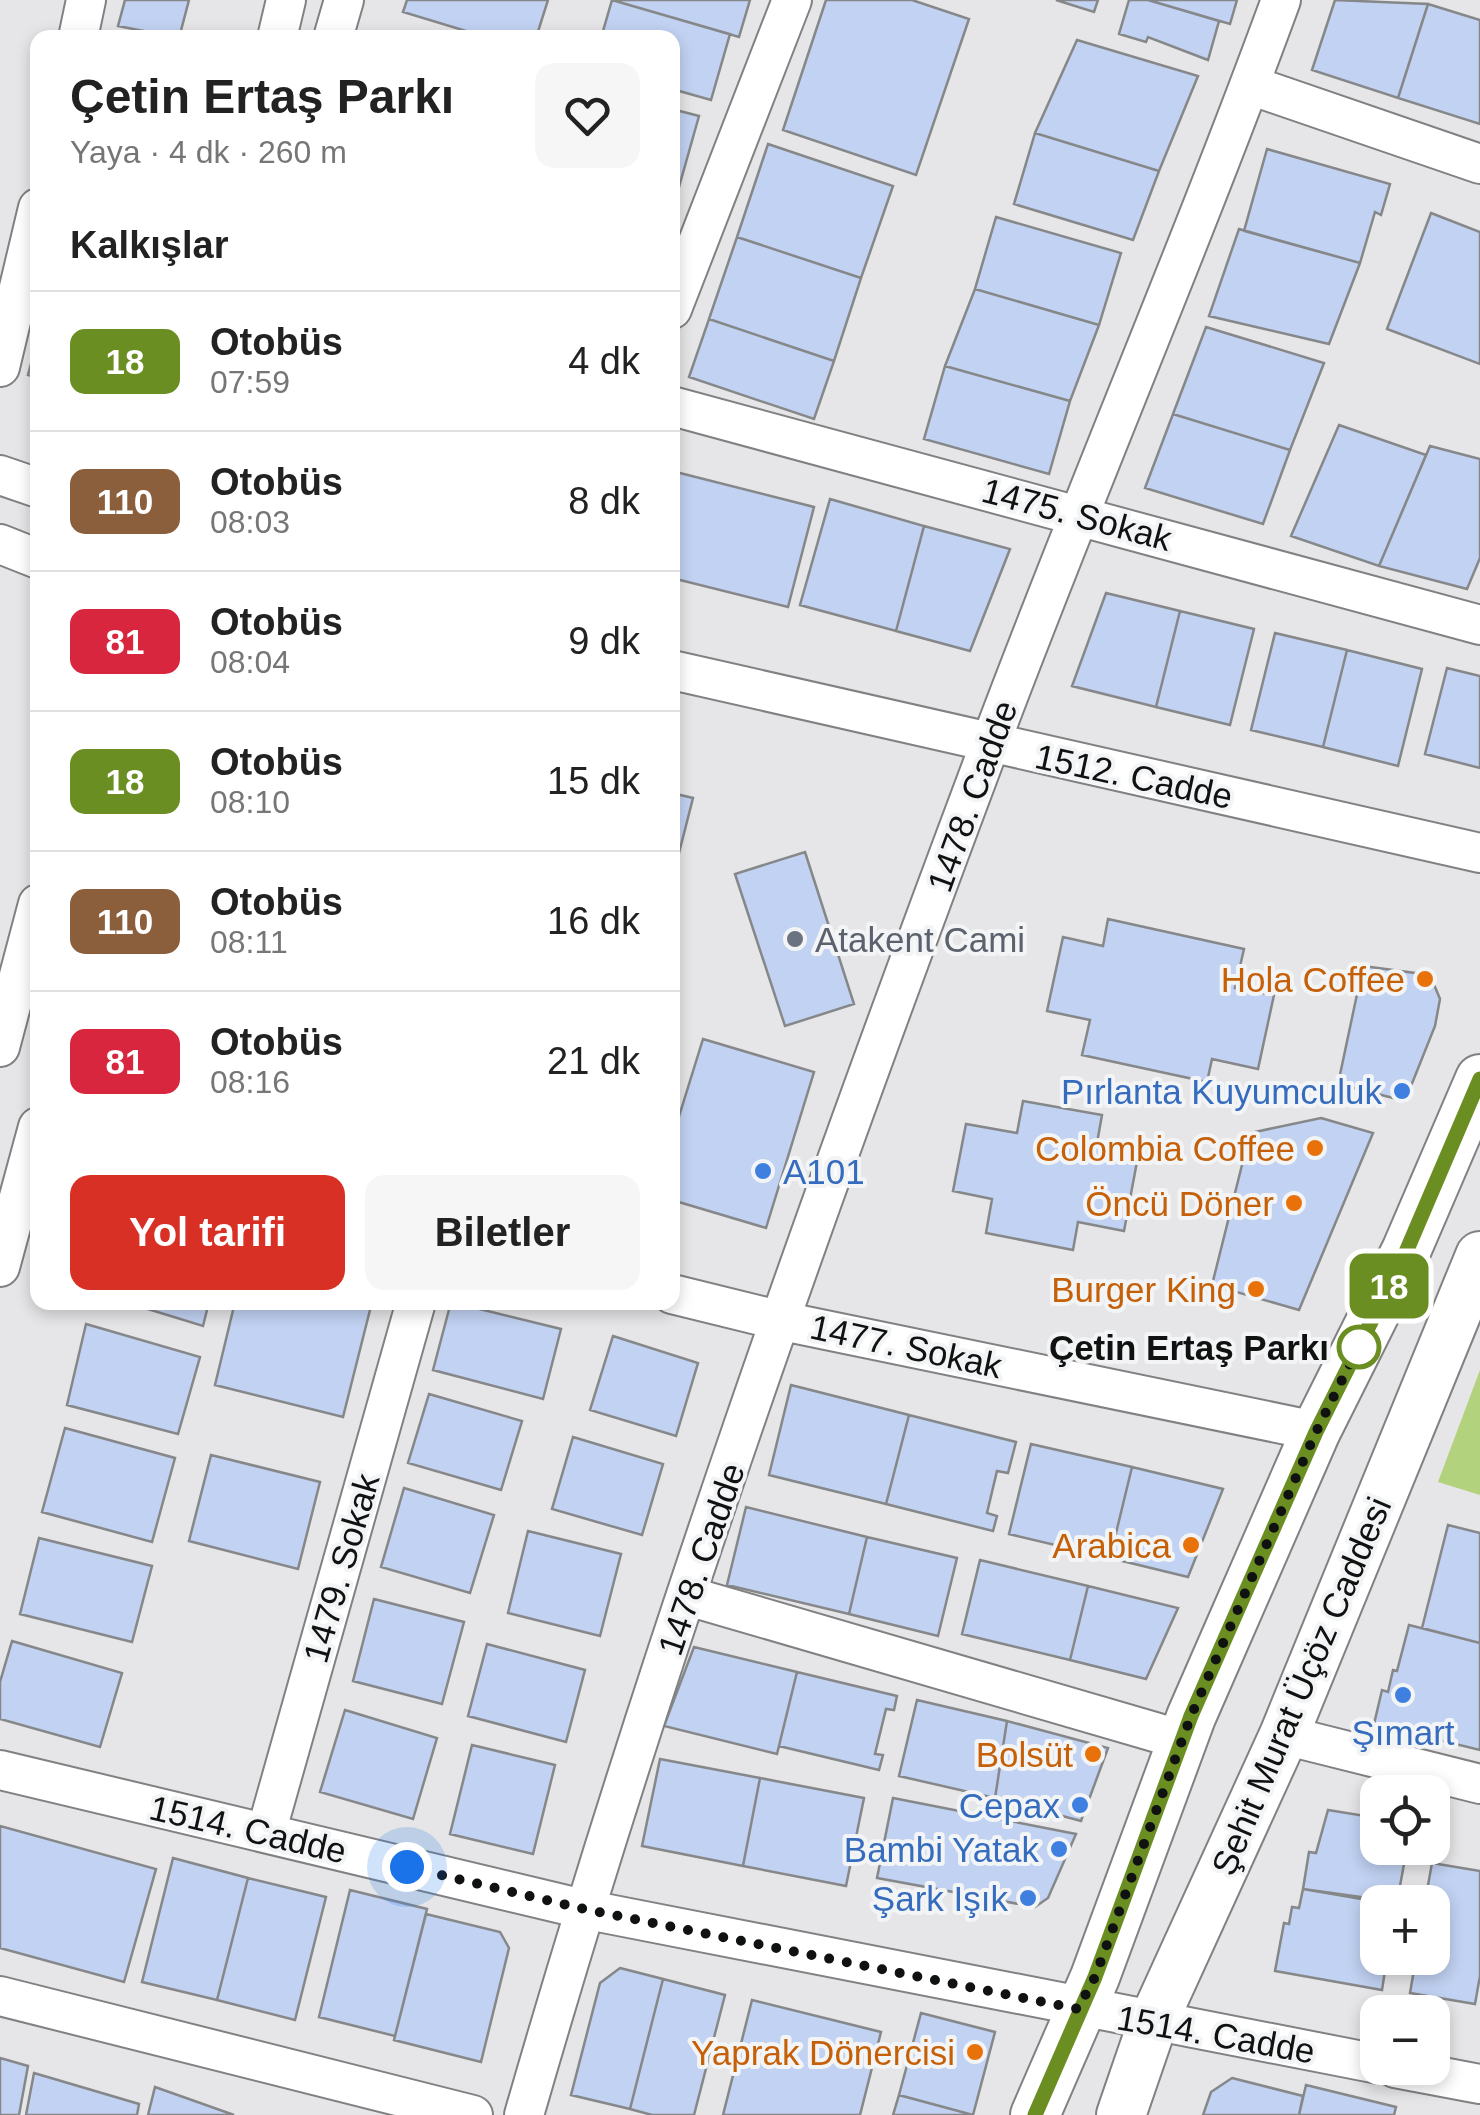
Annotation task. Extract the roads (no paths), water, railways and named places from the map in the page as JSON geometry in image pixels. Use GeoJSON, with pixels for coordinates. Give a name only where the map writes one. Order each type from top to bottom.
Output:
{"type":"FeatureCollection","features":[{"type":"Feature","properties":{"kind":"main road"},"geometry":{"type":"LineString","coordinates":[[1035,2115],[1095,1977],[1182,1740],[1316,1432],[1406,1252],[1480,1079]]}},
{"type":"Feature","properties":{"kind":"main road","name":"Şehit Murat Üçöz Caddesi"},"geometry":{"type":"LineString","coordinates":[[1121,2115],[1153,2022],[1284,1735],[1480,1256]]}},
{"type":"Feature","properties":{"kind":"street"},"geometry":{"type":"LineString","coordinates":[[80,30],[86,0]]}},
{"type":"Feature","properties":{"kind":"street"},"geometry":{"type":"LineString","coordinates":[[279,30],[286,0]]}},
{"type":"Feature","properties":{"kind":"street"},"geometry":{"type":"LineString","coordinates":[[336,30],[344,0]]}},
{"type":"Feature","properties":{"kind":"street"},"geometry":{"type":"LineString","coordinates":[[680,287],[792,0]]}},
{"type":"Feature","properties":{"kind":"street","name":"1478. Cadde"},"geometry":{"type":"LineString","coordinates":[[524,2115],[584,1909],[782,1321],[990,745],[1281,0]]}},
{"type":"Feature","properties":{"kind":"street"},"geometry":{"type":"LineString","coordinates":[[1250,85],[1480,164]]}},
{"type":"Feature","properties":{"kind":"street"},"geometry":{"type":"LineString","coordinates":[[2,353],[30,240]]}},
{"type":"Feature","properties":{"kind":"street","name":"1475. Sokak"},"geometry":{"type":"LineString","coordinates":[[680,408],[1480,625]]}},
{"type":"Feature","properties":{"kind":"street"},"geometry":{"type":"LineString","coordinates":[[0,475],[30,485]]}},
{"type":"Feature","properties":{"kind":"street"},"geometry":{"type":"LineString","coordinates":[[0,544],[30,556]]}},
{"type":"Feature","properties":{"kind":"street","name":"1512. Cadde"},"geometry":{"type":"LineString","coordinates":[[680,672],[1480,853]]}},
{"type":"Feature","properties":{"kind":"street"},"geometry":{"type":"LineString","coordinates":[[0,1047],[30,934]]}},
{"type":"Feature","properties":{"kind":"street"},"geometry":{"type":"LineString","coordinates":[[0,1267],[30,1157]]}},
{"type":"Feature","properties":{"kind":"street","name":"1477. Sokak"},"geometry":{"type":"LineString","coordinates":[[680,1296],[782,1321],[1316,1432]]}},
{"type":"Feature","properties":{"kind":"street","name":"1479. Sokak"},"geometry":{"type":"LineString","coordinates":[[266,1833],[414,1310]]}},
{"type":"Feature","properties":{"kind":"street"},"geometry":{"type":"LineString","coordinates":[[688,1596],[1182,1740]]}},
{"type":"Feature","properties":{"kind":"street"},"geometry":{"type":"LineString","coordinates":[[1284,1735],[1480,1784]]}},
{"type":"Feature","properties":{"kind":"street","name":"1514. Cadde"},"geometry":{"type":"LineString","coordinates":[[0,1770],[584,1909],[1078,2009],[1360,2061]]}},
{"type":"Feature","properties":{"kind":"street"},"geometry":{"type":"LineString","coordinates":[[0,1996],[473,2115]]}},
{"type":"Feature","properties":{"kind":"street"},"geometry":{"type":"LineString","coordinates":[[1450,2078],[1480,2084]]}},
{"type":"Feature","properties":{"kind":"place","name":"Atakent Cami"},"geometry":{"type":"Point","coordinates":[795,939]}},
{"type":"Feature","properties":{"kind":"place","name":"Hola Coffee"},"geometry":{"type":"Point","coordinates":[1425,979]}},
{"type":"Feature","properties":{"kind":"place","name":"Pırlanta Kuyumculuk"},"geometry":{"type":"Point","coordinates":[1402,1091]}},
{"type":"Feature","properties":{"kind":"place","name":"Colombia Coffee"},"geometry":{"type":"Point","coordinates":[1315,1148]}},
{"type":"Feature","properties":{"kind":"place","name":"A101"},"geometry":{"type":"Point","coordinates":[763,1171]}},
{"type":"Feature","properties":{"kind":"place","name":"Öncü Döner"},"geometry":{"type":"Point","coordinates":[1294,1203]}},
{"type":"Feature","properties":{"kind":"place","name":"Burger King"},"geometry":{"type":"Point","coordinates":[1256,1289]}},
{"type":"Feature","properties":{"kind":"place","name":"Çetin Ertaş Parkı"},"geometry":{"type":"Point","coordinates":[1359,1347]}},
{"type":"Feature","properties":{"kind":"place","name":"Arabica"},"geometry":{"type":"Point","coordinates":[1191,1545]}},
{"type":"Feature","properties":{"kind":"place","name":"Şımart"},"geometry":{"type":"Point","coordinates":[1403,1695]}},
{"type":"Feature","properties":{"kind":"place","name":"Bolsüt"},"geometry":{"type":"Point","coordinates":[1093,1754]}},
{"type":"Feature","properties":{"kind":"place","name":"Cepax"},"geometry":{"type":"Point","coordinates":[1080,1805]}},
{"type":"Feature","properties":{"kind":"place","name":"Bambi Yatak"},"geometry":{"type":"Point","coordinates":[1059,1849]}},
{"type":"Feature","properties":{"kind":"place","name":"Şark Işık"},"geometry":{"type":"Point","coordinates":[1028,1898]}},
{"type":"Feature","properties":{"kind":"place","name":"Yaprak Dönercisi"},"geometry":{"type":"Point","coordinates":[975,2052]}}]}
